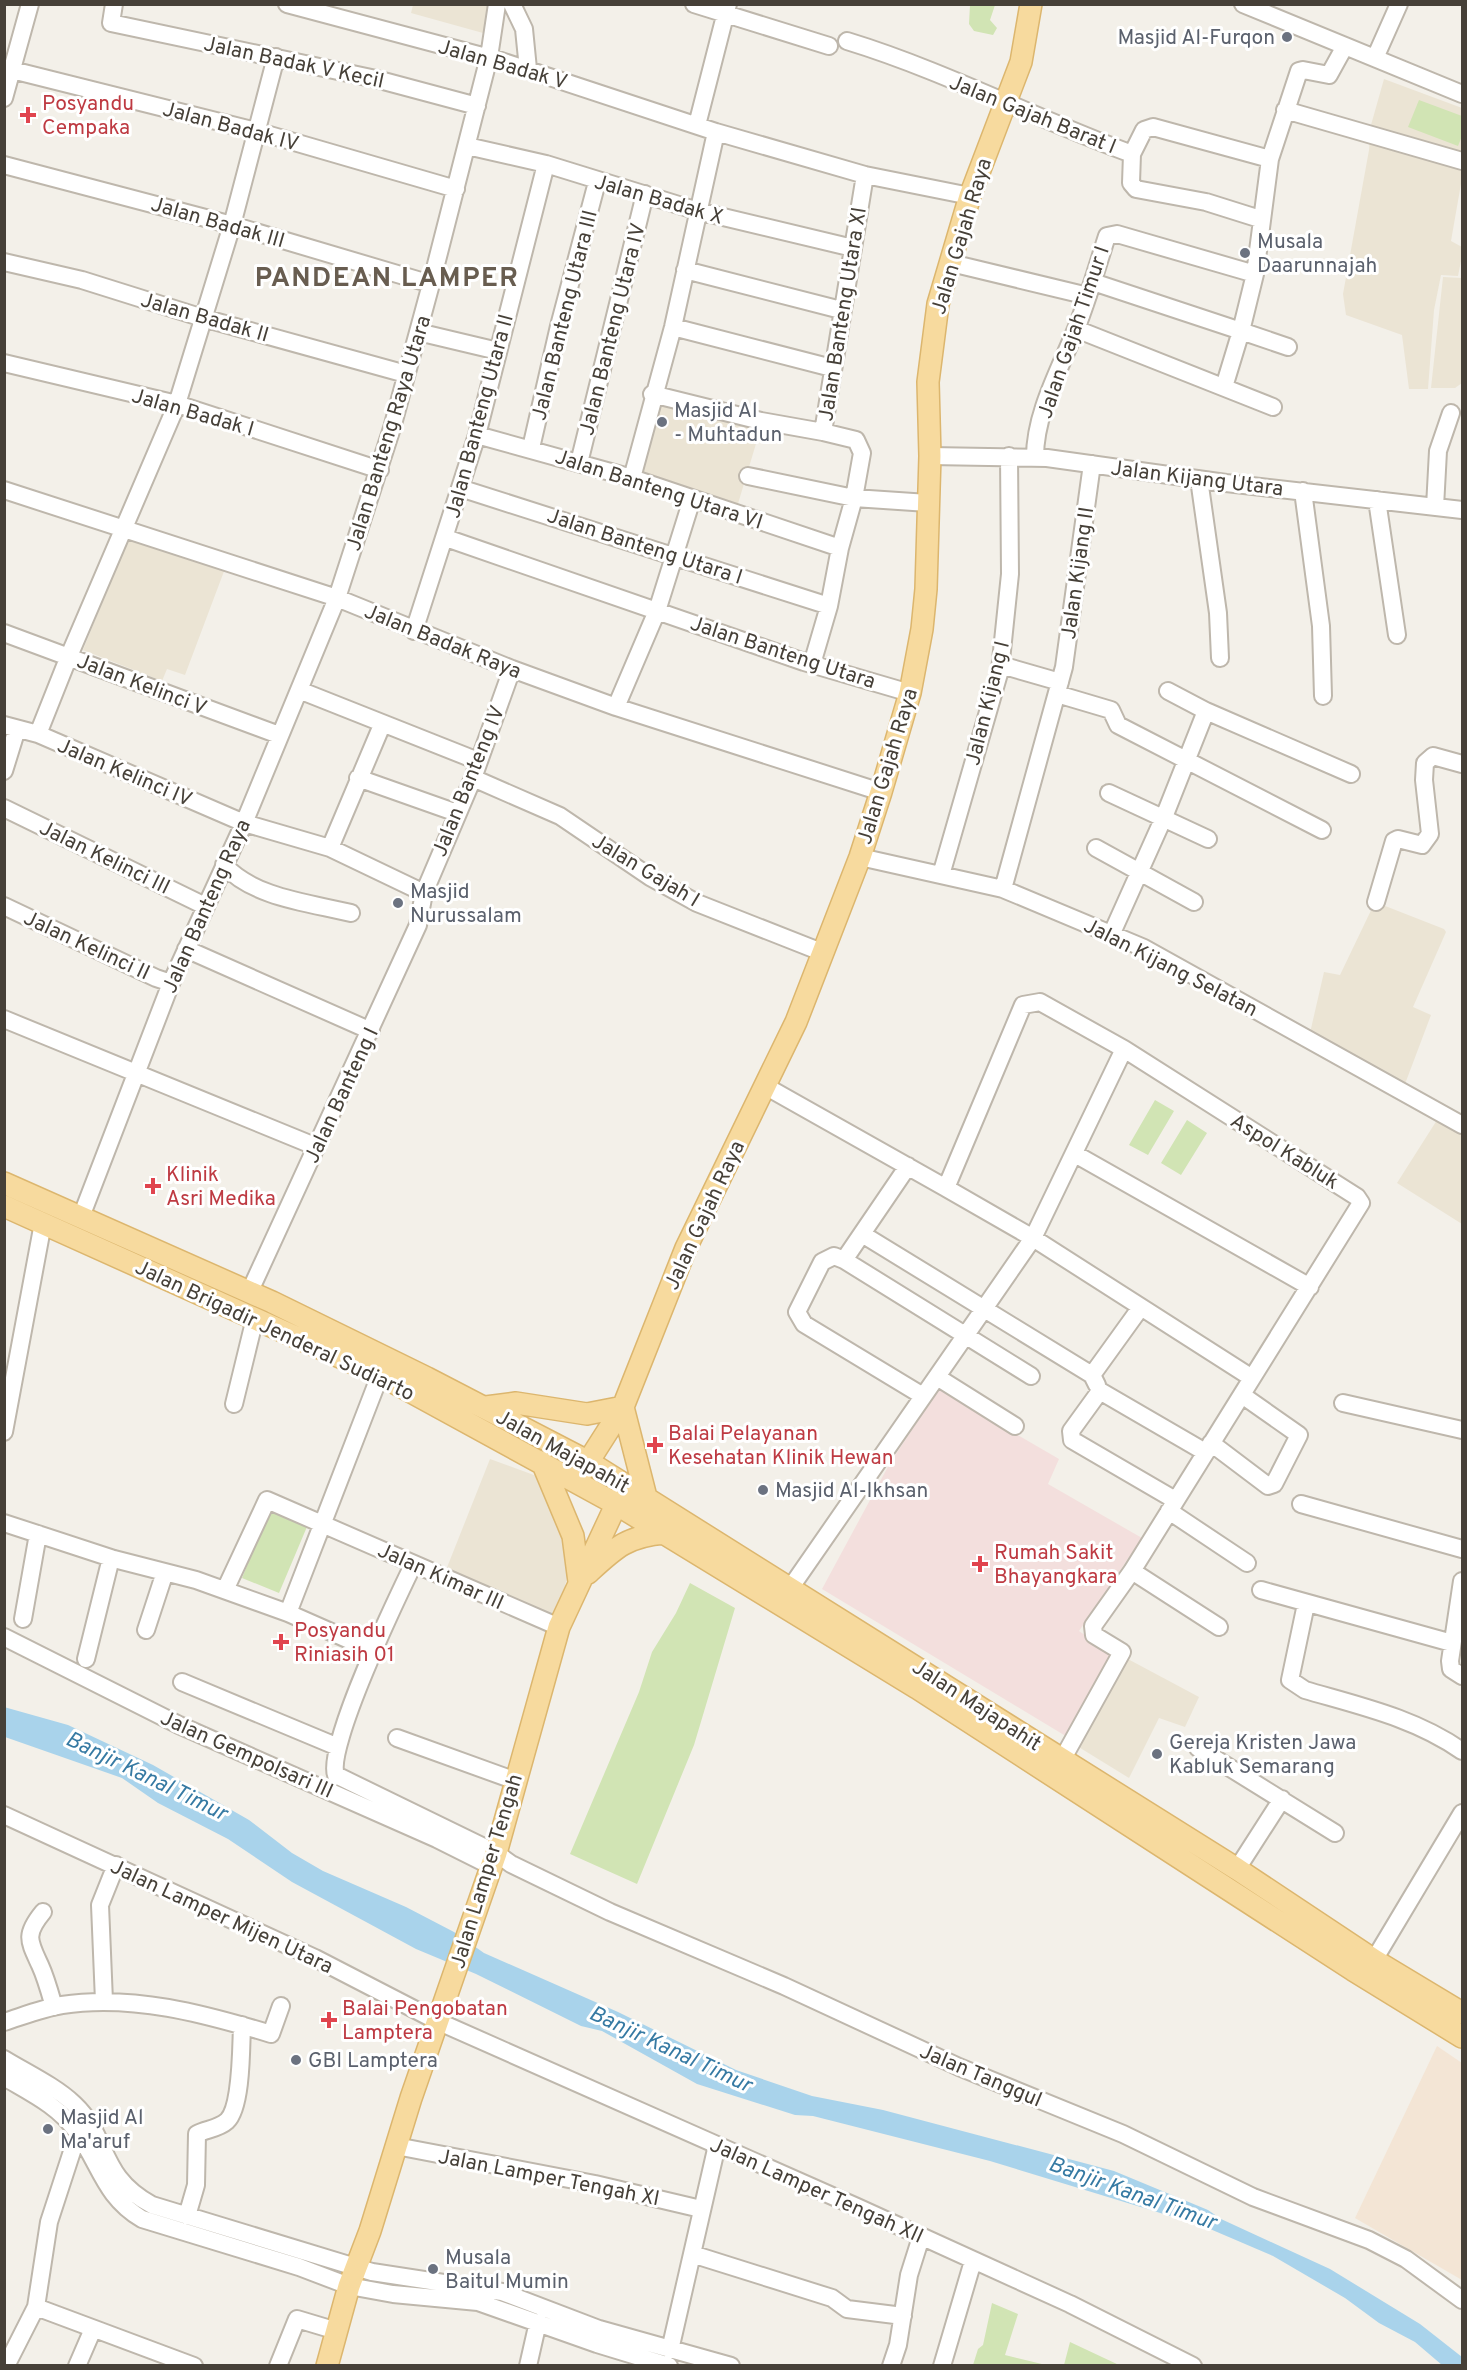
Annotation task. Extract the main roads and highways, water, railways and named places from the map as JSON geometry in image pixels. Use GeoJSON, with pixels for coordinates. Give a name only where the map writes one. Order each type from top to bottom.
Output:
{"type":"FeatureCollection","features":[{"type":"Feature","properties":{"kind":"main road","name":"Jalan Gajah Raya"},"geometry":{"type":"LineString","coordinates":[[576,1482],[587,1461],[623,1407],[686,1248],[796,1022],[860,857],[881,792],[917,663],[925,599],[930,456],[929,366],[938,304],[970,196],[1007,101],[1025,46],[1031,4]]}},
{"type":"Feature","properties":{"kind":"main road","name":"Jalan Brigadir Jenderal Sudiarto"},"geometry":{"type":"LineString","coordinates":[[4,1184],[272,1302],[486,1407]]}},
{"type":"Feature","properties":{"kind":"main road","name":"Jalan Brigadir Jenderal Sudiarto"},"geometry":{"type":"LineString","coordinates":[[4,1206],[380,1375],[542,1462]]}},
{"type":"Feature","properties":{"kind":"main road"},"geometry":{"type":"LineString","coordinates":[[486,1407],[527,1403],[587,1414],[623,1407],[646,1497]]}},
{"type":"Feature","properties":{"kind":"main road","name":"Jalan Majapahit"},"geometry":{"type":"LineString","coordinates":[[486,1407],[587,1461],[791,1587],[919,1678],[1344,1965],[1462,2037]]}},
{"type":"Feature","properties":{"kind":"main road"},"geometry":{"type":"LineString","coordinates":[[542,1462],[573,1536],[579,1582]]}},
{"type":"Feature","properties":{"kind":"main road","name":"Jalan Majapahit"},"geometry":{"type":"LineString","coordinates":[[542,1462],[1062,1760],[1237,1869],[1374,1960],[1462,2013]]}},
{"type":"Feature","properties":{"kind":"main road","name":"Jalan Lamper Tengah"},"geometry":{"type":"LineString","coordinates":[[327,2366],[353,2277],[396,2146],[491,1868],[559,1627],[626,1485]]}},
{"type":"Feature","properties":{"kind":"main road"},"geometry":{"type":"LineString","coordinates":[[579,1582],[618,1545],[641,1535],[665,1533]]}},
{"type":"Feature","properties":{"kind":"water","name":"Banjir Kanal Timur"},"geometry":{"type":"Polygon","coordinates":[[[4,1707],[68,1725],[153,1765],[249,1820],[292,1853],[323,1871],[406,1907],[454,1932],[484,1953],[618,2012],[736,2070],[812,2096],[883,2110],[1114,2171],[1208,2210],[1221,2219],[1330,2269],[1420,2324],[1462,2357],[1462,2365],[1442,2365],[1415,2342],[1379,2323],[1345,2298],[1273,2256],[1203,2226],[990,2161],[813,2116],[795,2115],[697,2084],[602,2031],[581,2026],[476,1974],[416,1949],[292,1882],[228,1839],[158,1803],[122,1778],[5,1737],[4,1707]]]}},
{"type":"Feature","properties":{"kind":"waterway"},"geometry":{"type":"LineString","coordinates":[[329,2267],[346,2274]]}},
{"type":"Feature","properties":{"kind":"place","name":"Masjid Al-Furqon"},"geometry":{"type":"Point","coordinates":[1287,37]}},
{"type":"Feature","properties":{"kind":"place","name":"Posyandu Cempaka"},"geometry":{"type":"Point","coordinates":[28,115]}},
{"type":"Feature","properties":{"kind":"place","name":"Musala Daarunnajah"},"geometry":{"type":"Point","coordinates":[1245,253]}},
{"type":"Feature","properties":{"kind":"place","name":"Masjid Al - Muhtadun"},"geometry":{"type":"Point","coordinates":[662,422]}},
{"type":"Feature","properties":{"kind":"place","name":"Masjid Nurussalam"},"geometry":{"type":"Point","coordinates":[398,903]}},
{"type":"Feature","properties":{"kind":"place","name":"Klinik Asri Medika"},"geometry":{"type":"Point","coordinates":[153,1186]}},
{"type":"Feature","properties":{"kind":"place","name":"Balai Pelayanan Kesehatan Klinik Hewan"},"geometry":{"type":"Point","coordinates":[655,1445]}},
{"type":"Feature","properties":{"kind":"place","name":"Masjid Al-Ikhsan"},"geometry":{"type":"Point","coordinates":[763,1490]}},
{"type":"Feature","properties":{"kind":"place","name":"Rumah Sakit Bhayangkara"},"geometry":{"type":"Point","coordinates":[980,1564]}},
{"type":"Feature","properties":{"kind":"place","name":"Posyandu Riniasih 01"},"geometry":{"type":"Point","coordinates":[281,1642]}},
{"type":"Feature","properties":{"kind":"place","name":"Gereja Kristen Jawa Kabluk Semarang"},"geometry":{"type":"Point","coordinates":[1157,1754]}},
{"type":"Feature","properties":{"kind":"place","name":"Balai Pengobatan Lamptera"},"geometry":{"type":"Point","coordinates":[329,2020]}},
{"type":"Feature","properties":{"kind":"place","name":"GBI Lamptera"},"geometry":{"type":"Point","coordinates":[296,2060]}},
{"type":"Feature","properties":{"kind":"place","name":"Masjid Al Ma'aruf"},"geometry":{"type":"Point","coordinates":[48,2129]}},
{"type":"Feature","properties":{"kind":"place","name":"Musala Baitul Mumin"},"geometry":{"type":"Point","coordinates":[433,2269]}},
{"type":"Feature","properties":{"kind":"district","name":"PANDEAN LAMPER"},"geometry":{"type":"Point","coordinates":[387,277]}}]}
